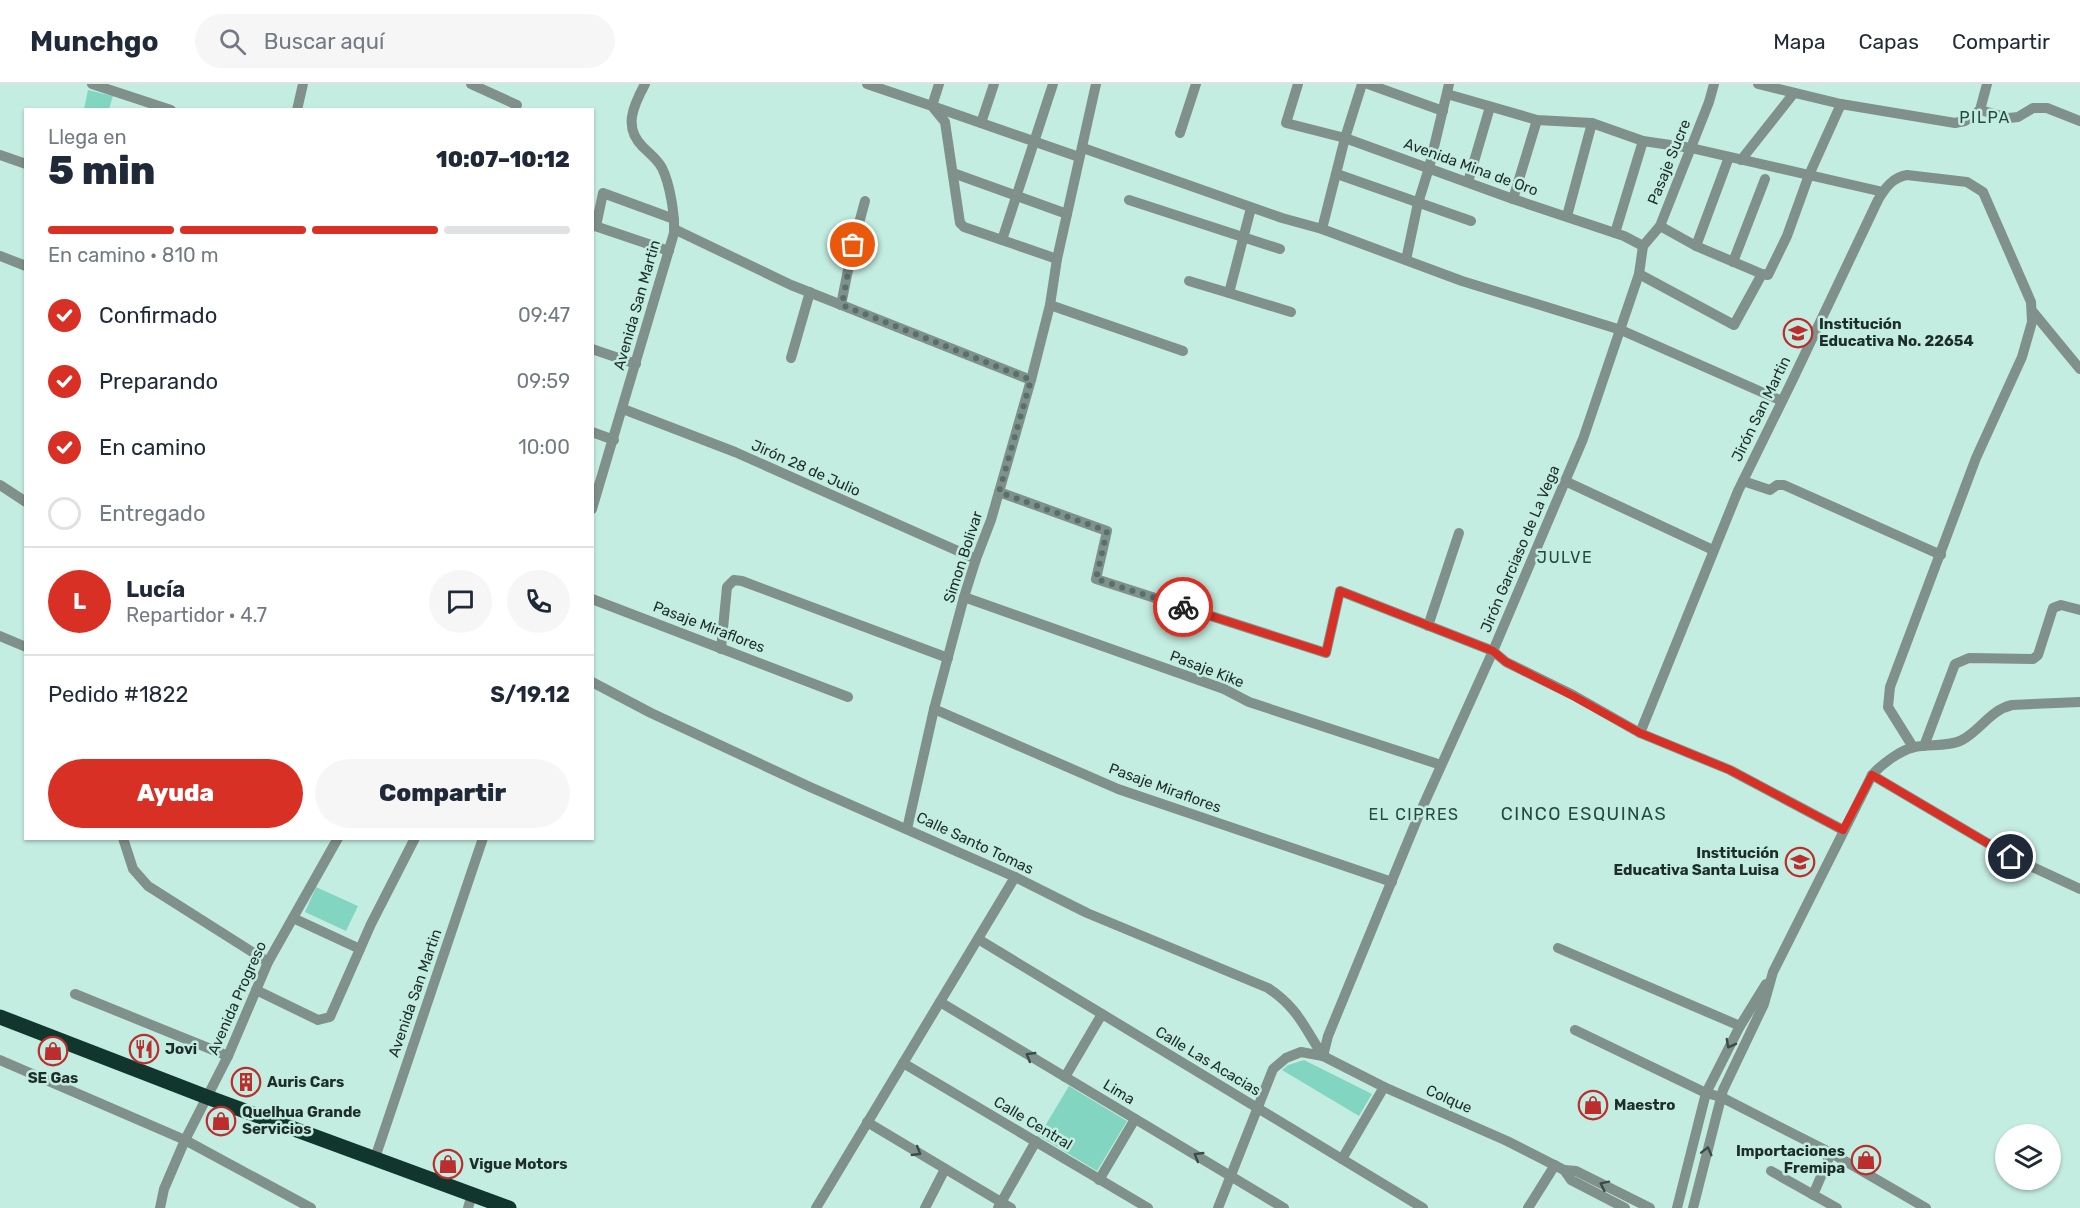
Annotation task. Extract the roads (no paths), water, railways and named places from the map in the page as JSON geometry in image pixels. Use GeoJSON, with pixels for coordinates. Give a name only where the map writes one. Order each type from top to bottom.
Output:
{"type":"FeatureCollection","features":[{"type":"Feature","properties":{"kind":"highway"},"geometry":{"type":"LineString","coordinates":[[0,1017],[207,1097],[375,1158],[470,1201],[509,1208]]}},
{"type":"Feature","properties":{"kind":"street"},"geometry":{"type":"LineString","coordinates":[[92,84],[165,108]]}},
{"type":"Feature","properties":{"kind":"street"},"geometry":{"type":"LineString","coordinates":[[297,108],[303,84]]}},
{"type":"Feature","properties":{"kind":"street"},"geometry":{"type":"LineString","coordinates":[[471,84],[517,105]]}},
{"type":"Feature","properties":{"kind":"street"},"geometry":{"type":"LineString","coordinates":[[867,84],[1033,141],[1081,153],[1322,229],[1462,281],[1621,330],[1782,401]]}},
{"type":"Feature","properties":{"kind":"street"},"geometry":{"type":"LineString","coordinates":[[932,106],[939,84]]}},
{"type":"Feature","properties":{"kind":"street"},"geometry":{"type":"LineString","coordinates":[[981,123],[994,84]]}},
{"type":"Feature","properties":{"kind":"street"},"geometry":{"type":"LineString","coordinates":[[1002,240],[1053,84]]}},
{"type":"Feature","properties":{"kind":"street","name":"Simon Bolivar"},"geometry":{"type":"LineString","coordinates":[[908,829],[934,709],[964,597],[991,520],[1050,305],[1057,259],[1096,84]]}},
{"type":"Feature","properties":{"kind":"street"},"geometry":{"type":"LineString","coordinates":[[1180,133],[1196,84]]}},
{"type":"Feature","properties":{"kind":"street","name":"Avenida Mina de Oro"},"geometry":{"type":"LineString","coordinates":[[1298,84],[1286,123],[1345,138],[1513,199],[1615,232],[1642,246]]}},
{"type":"Feature","properties":{"kind":"street"},"geometry":{"type":"LineString","coordinates":[[1322,229],[1345,138],[1362,84]]}},
{"type":"Feature","properties":{"kind":"street"},"geometry":{"type":"LineString","coordinates":[[1368,84],[1443,111]]}},
{"type":"Feature","properties":{"kind":"street","name":"Pasaje Sucre"},"geometry":{"type":"LineString","coordinates":[[1642,246],[1660,226],[1714,84]]}},
{"type":"Feature","properties":{"kind":"street"},"geometry":{"type":"LineString","coordinates":[[1758,84],[1841,104],[1955,123],[1965,121],[1980,110],[1987,84]]}},
{"type":"Feature","properties":{"kind":"street","name":"Avenida San Martin"},"geometry":{"type":"LineString","coordinates":[[594,503],[669,251],[674,224],[663,169],[633,134],[630,122],[642,85]]}},
{"type":"Feature","properties":{"kind":"street"},"geometry":{"type":"LineString","coordinates":[[1406,260],[1418,203],[1448,89],[1490,107],[1537,120],[1592,123],[1643,141],[1691,148],[1883,192]]}},
{"type":"Feature","properties":{"kind":"street"},"geometry":{"type":"LineString","coordinates":[[1741,160],[1794,93]]}},
{"type":"Feature","properties":{"kind":"street"},"geometry":{"type":"LineString","coordinates":[[1660,226],[1696,246],[1767,275],[1787,236],[1809,176],[1841,104]]}},
{"type":"Feature","properties":{"kind":"street"},"geometry":{"type":"LineString","coordinates":[[932,106],[945,122],[960,223],[964,227],[1057,259]]}},
{"type":"Feature","properties":{"kind":"street"},"geometry":{"type":"LineString","coordinates":[[1468,182],[1490,107]]}},
{"type":"Feature","properties":{"kind":"street"},"geometry":{"type":"LineString","coordinates":[[1980,110],[2008,118],[2018,117],[2033,108],[2047,108],[2080,121]]}},
{"type":"Feature","properties":{"kind":"street"},"geometry":{"type":"LineString","coordinates":[[1513,199],[1537,120]]}},
{"type":"Feature","properties":{"kind":"street"},"geometry":{"type":"LineString","coordinates":[[1567,216],[1592,123]]}},
{"type":"Feature","properties":{"kind":"street"},"geometry":{"type":"LineString","coordinates":[[1615,232],[1643,141]]}},
{"type":"Feature","properties":{"kind":"street"},"geometry":{"type":"LineString","coordinates":[[0,155],[24,163]]}},
{"type":"Feature","properties":{"kind":"street"},"geometry":{"type":"LineString","coordinates":[[1696,246],[1729,157]]}},
{"type":"Feature","properties":{"kind":"street"},"geometry":{"type":"LineString","coordinates":[[954,172],[1067,214]]}},
{"type":"Feature","properties":{"kind":"street"},"geometry":{"type":"LineString","coordinates":[[1337,174],[1471,221]]}},
{"type":"Feature","properties":{"kind":"street","name":"Jirón San Martin"},"geometry":{"type":"LineString","coordinates":[[1640,733],[1743,481],[1883,192],[1890,182],[1907,175],[1967,182],[1983,192],[2031,302],[2033,312]]}},
{"type":"Feature","properties":{"kind":"street"},"geometry":{"type":"LineString","coordinates":[[1733,262],[1765,179]]}},
{"type":"Feature","properties":{"kind":"street"},"geometry":{"type":"LineString","coordinates":[[669,251],[594,225],[603,193],[674,224],[810,292],[1031,380]]}},
{"type":"Feature","properties":{"kind":"street"},"geometry":{"type":"LineString","coordinates":[[1129,200],[1280,249]]}},
{"type":"Feature","properties":{"kind":"street"},"geometry":{"type":"LineString","coordinates":[[842,305],[853,245],[865,201]]}},
{"type":"Feature","properties":{"kind":"street"},"geometry":{"type":"LineString","coordinates":[[1229,293],[1251,208]]}},
{"type":"Feature","properties":{"kind":"street","name":"Jirón Garciaso de La Vega"},"geometry":{"type":"LineString","coordinates":[[1323,1056],[1328,1036],[1441,765],[1493,651],[1583,439],[1639,274],[1642,246]]}},
{"type":"Feature","properties":{"kind":"street"},"geometry":{"type":"LineString","coordinates":[[0,256],[24,265]]}},
{"type":"Feature","properties":{"kind":"street"},"geometry":{"type":"LineString","coordinates":[[1639,274],[1732,326],[1762,274]]}},
{"type":"Feature","properties":{"kind":"street"},"geometry":{"type":"LineString","coordinates":[[1190,281],[1292,312]]}},
{"type":"Feature","properties":{"kind":"street"},"geometry":{"type":"LineString","coordinates":[[791,358],[810,292]]}},
{"type":"Feature","properties":{"kind":"street"},"geometry":{"type":"LineString","coordinates":[[1050,305],[1183,351]]}},
{"type":"Feature","properties":{"kind":"street"},"geometry":{"type":"LineString","coordinates":[[2033,312],[2080,369]]}},
{"type":"Feature","properties":{"kind":"street"},"geometry":{"type":"LineString","coordinates":[[1919,747],[1892,715],[1888,699],[1890,687],[1976,458],[2022,357],[2033,312]]}},
{"type":"Feature","properties":{"kind":"street"},"geometry":{"type":"LineString","coordinates":[[594,350],[636,364]]}},
{"type":"Feature","properties":{"kind":"street","name":"Jirón 28 de Julio"},"geometry":{"type":"LineString","coordinates":[[623,409],[735,452],[976,559]]}},
{"type":"Feature","properties":{"kind":"street"},"geometry":{"type":"LineString","coordinates":[[594,433],[614,440]]}},
{"type":"Feature","properties":{"kind":"street"},"geometry":{"type":"LineString","coordinates":[[1565,481],[1713,550]]}},
{"type":"Feature","properties":{"kind":"street"},"geometry":{"type":"LineString","coordinates":[[1743,481],[1770,490],[1777,485],[1784,485],[1941,555]]}},
{"type":"Feature","properties":{"kind":"street"},"geometry":{"type":"LineString","coordinates":[[0,485],[24,501]]}},
{"type":"Feature","properties":{"kind":"street"},"geometry":{"type":"LineString","coordinates":[[999,492],[1107,531],[1096,579],[1326,653],[1340,591],[1493,651],[1506,662],[1640,733],[1730,770],[1843,830]]}},
{"type":"Feature","properties":{"kind":"street"},"geometry":{"type":"LineString","coordinates":[[1428,626],[1459,533]]}},
{"type":"Feature","properties":{"kind":"street"},"geometry":{"type":"LineString","coordinates":[[721,649],[727,587],[734,580],[742,581],[948,658]]}},
{"type":"Feature","properties":{"kind":"street","name":"Pasaje Kike"},"geometry":{"type":"LineString","coordinates":[[964,597],[1224,689],[1249,702],[1441,765]]}},
{"type":"Feature","properties":{"kind":"street","name":"Pasaje Miraflores"},"geometry":{"type":"LineString","coordinates":[[594,600],[848,697]]}},
{"type":"Feature","properties":{"kind":"street"},"geometry":{"type":"LineString","coordinates":[[1919,747],[1955,664],[1969,658],[2033,659],[2038,655],[2052,608],[2061,605],[2080,610]]}},
{"type":"Feature","properties":{"kind":"street"},"geometry":{"type":"LineString","coordinates":[[0,636],[24,646]]}},
{"type":"Feature","properties":{"kind":"street","name":"Calle Santo Tomas"},"geometry":{"type":"LineString","coordinates":[[594,683],[651,713],[799,782],[1015,877],[1087,913],[1268,988],[1298,1014],[1323,1056]]}},
{"type":"Feature","properties":{"kind":"street"},"geometry":{"type":"LineString","coordinates":[[1677,1208],[1706,1093],[1740,1026],[1771,976],[1872,775],[1881,765],[1919,747],[1964,739],[1992,713],[2002,707],[2080,702]]}},
{"type":"Feature","properties":{"kind":"street","name":"Pasaje Miraflores"},"geometry":{"type":"LineString","coordinates":[[934,709],[1118,789],[1392,882]]}},
{"type":"Feature","properties":{"kind":"street"},"geometry":{"type":"LineString","coordinates":[[1872,775],[2011,857],[2080,889]]}},
{"type":"Feature","properties":{"kind":"street"},"geometry":{"type":"LineString","coordinates":[[124,840],[134,869],[148,886],[268,962]]}},
{"type":"Feature","properties":{"kind":"street","name":"Avenida Progreso"},"geometry":{"type":"LineString","coordinates":[[160,1208],[164,1189],[185,1140],[228,1056],[268,962],[337,840]]}},
{"type":"Feature","properties":{"kind":"street"},"geometry":{"type":"LineString","coordinates":[[256,990],[318,1020],[327,1020],[333,1014],[370,924],[414,840]]}},
{"type":"Feature","properties":{"kind":"street","name":"Avenida San Martin"},"geometry":{"type":"LineString","coordinates":[[375,1158],[482,840]]}},
{"type":"Feature","properties":{"kind":"street"},"geometry":{"type":"LineString","coordinates":[[816,1208],[1015,877]]}},
{"type":"Feature","properties":{"kind":"street"},"geometry":{"type":"LineString","coordinates":[[293,918],[360,949]]}},
{"type":"Feature","properties":{"kind":"street","name":"Calle Las Acacias"},"geometry":{"type":"LineString","coordinates":[[978,939],[1423,1208]]}},
{"type":"Feature","properties":{"kind":"street"},"geometry":{"type":"LineString","coordinates":[[1558,948],[1740,1026]]}},
{"type":"Feature","properties":{"kind":"street"},"geometry":{"type":"LineString","coordinates":[[1693,1208],[1721,1096],[1764,1004],[1771,976]]}},
{"type":"Feature","properties":{"kind":"street"},"geometry":{"type":"LineString","coordinates":[[75,994],[228,1056]]}},
{"type":"Feature","properties":{"kind":"street","name":"Lima"},"geometry":{"type":"LineString","coordinates":[[940,1002],[1284,1208]]}},
{"type":"Feature","properties":{"kind":"street"},"geometry":{"type":"LineString","coordinates":[[1065,1077],[1102,1014]]}},
{"type":"Feature","properties":{"kind":"street"},"geometry":{"type":"LineString","coordinates":[[1575,1030],[1706,1093],[1721,1096],[1831,1153],[1926,1208]]}},
{"type":"Feature","properties":{"kind":"street"},"geometry":{"type":"LineString","coordinates":[[1218,1208],[1273,1069],[1286,1058],[1301,1052],[1323,1056]]}},
{"type":"Feature","properties":{"kind":"street","name":"Colque"},"geometry":{"type":"LineString","coordinates":[[1323,1056],[1384,1087],[1507,1141],[1559,1167],[1576,1171],[1650,1208]]}},
{"type":"Feature","properties":{"kind":"street","name":"Calle Central"},"geometry":{"type":"LineString","coordinates":[[903,1063],[1148,1208]]}},
{"type":"Feature","properties":{"kind":"street"},"geometry":{"type":"LineString","coordinates":[[1,1064],[185,1140],[311,1208]]}},
{"type":"Feature","properties":{"kind":"street"},"geometry":{"type":"LineString","coordinates":[[1342,1159],[1384,1087]]}},
{"type":"Feature","properties":{"kind":"street"},"geometry":{"type":"LineString","coordinates":[[1099,1180],[1135,1119]]}},
{"type":"Feature","properties":{"kind":"street"},"geometry":{"type":"LineString","coordinates":[[867,1122],[1003,1206],[1036,1141]]}},
{"type":"Feature","properties":{"kind":"street"},"geometry":{"type":"LineString","coordinates":[[1813,1195],[1831,1153]]}},
{"type":"Feature","properties":{"kind":"street"},"geometry":{"type":"LineString","coordinates":[[1528,1208],[1559,1167]]}},
{"type":"Feature","properties":{"kind":"street","name":"Colque"},"geometry":{"type":"LineString","coordinates":[[1559,1167],[1570,1180],[1620,1206]]}},
{"type":"Feature","properties":{"kind":"street"},"geometry":{"type":"LineString","coordinates":[[925,1208],[945,1169]]}},
{"type":"Feature","properties":{"kind":"street"},"geometry":{"type":"LineString","coordinates":[[1771,1171],[1837,1208]]}},
{"type":"Feature","properties":{"kind":"place","name":"Institución Educativa No. 22654"},"geometry":{"type":"Point","coordinates":[1798,333]}},
{"type":"Feature","properties":{"kind":"place","name":"Institución Educativa Santa Luisa"},"geometry":{"type":"Point","coordinates":[1800,862]}},
{"type":"Feature","properties":{"kind":"place","name":"Jovi"},"geometry":{"type":"Point","coordinates":[144,1049]}},
{"type":"Feature","properties":{"kind":"place","name":"SE Gas"},"geometry":{"type":"Point","coordinates":[53,1051]}},
{"type":"Feature","properties":{"kind":"place","name":"Auris Cars"},"geometry":{"type":"Point","coordinates":[246,1082]}},
{"type":"Feature","properties":{"kind":"place","name":"Maestro"},"geometry":{"type":"Point","coordinates":[1593,1105]}},
{"type":"Feature","properties":{"kind":"place","name":"Quelhua Grande Servicios"},"geometry":{"type":"Point","coordinates":[221,1121]}},
{"type":"Feature","properties":{"kind":"place","name":"Importaciones Fremipa"},"geometry":{"type":"Point","coordinates":[1866,1160]}},
{"type":"Feature","properties":{"kind":"place","name":"Vigue Motors"},"geometry":{"type":"Point","coordinates":[448,1164]}},
{"type":"Feature","properties":{"kind":"district","name":"PILPA"},"geometry":{"type":"Point","coordinates":[1985,117]}},
{"type":"Feature","properties":{"kind":"district","name":"JULVE"},"geometry":{"type":"Point","coordinates":[1565,557]}},
{"type":"Feature","properties":{"kind":"district","name":"EL CIPRES"},"geometry":{"type":"Point","coordinates":[1414,814]}},
{"type":"Feature","properties":{"kind":"district","name":"CINCO ESQUINAS"},"geometry":{"type":"Point","coordinates":[1584,814]}}]}
